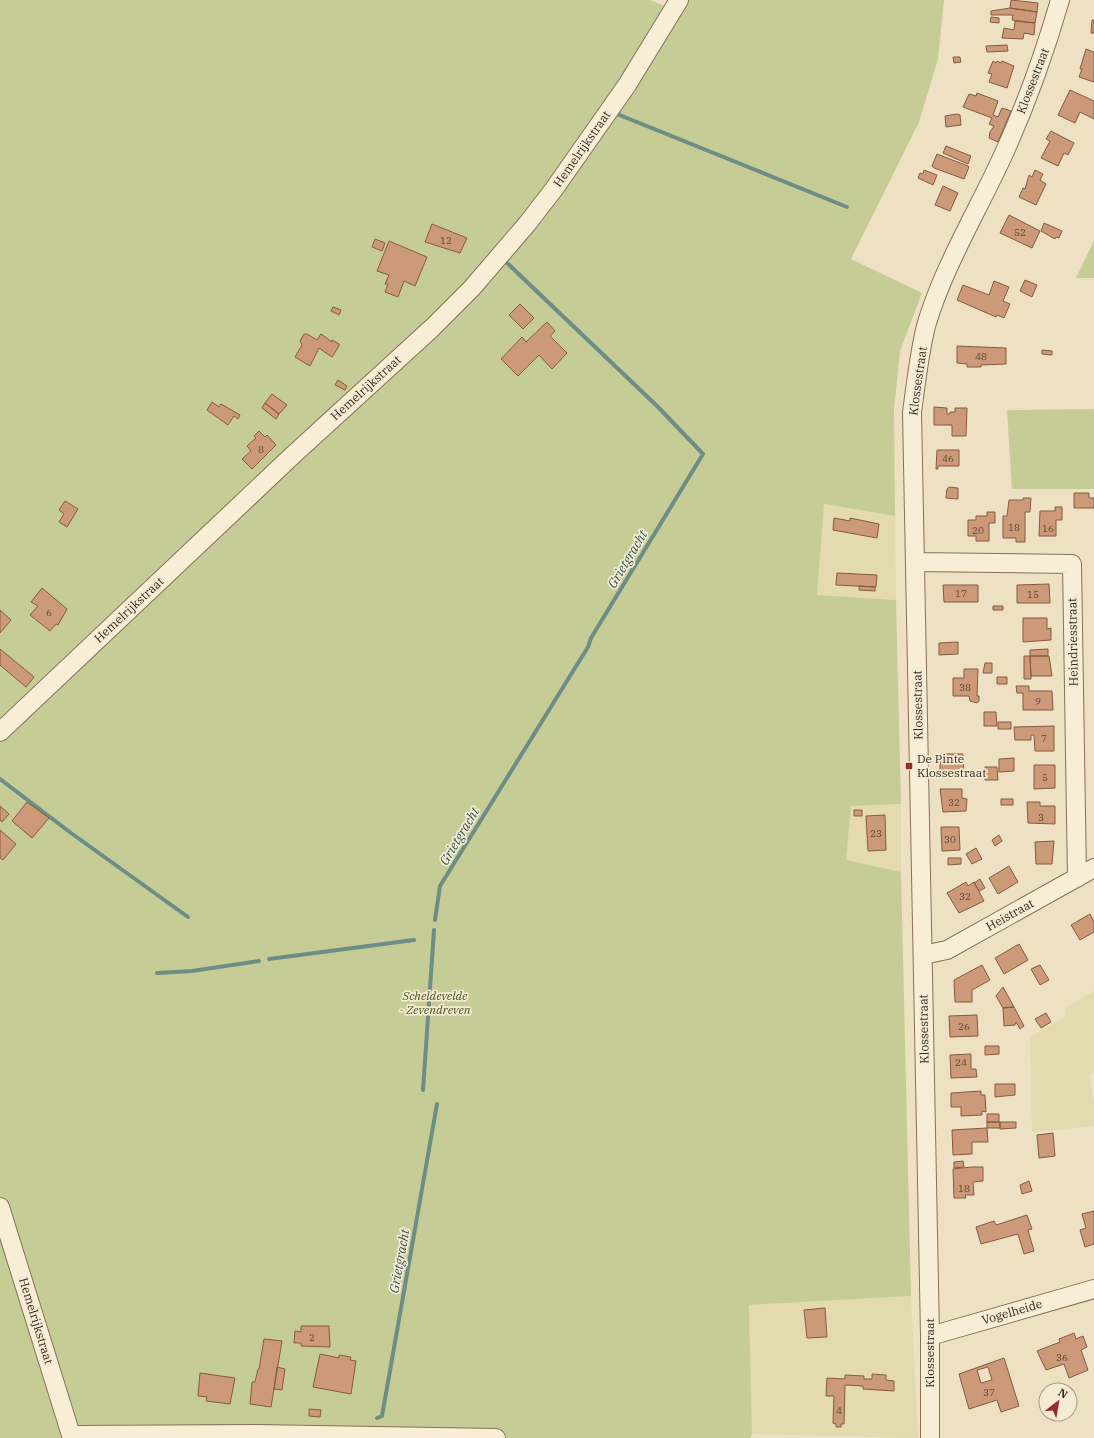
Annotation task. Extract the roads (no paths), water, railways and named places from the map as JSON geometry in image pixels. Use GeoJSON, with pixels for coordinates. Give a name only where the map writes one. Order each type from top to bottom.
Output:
{"type":"FeatureCollection","features":[{"type":"Feature","properties":{"kind":"street","name":"Hemelrijkstraat"},"geometry":{"type":"LineString","coordinates":[[0,732],[264,482],[432,328],[472,288],[527,224],[554,189],[627,84],[679,0]]}},
{"type":"Feature","properties":{"kind":"street","name":"Klossestraat"},"geometry":{"type":"LineString","coordinates":[[930,1438],[930,1336],[912,412],[926,325],[941,286],[1005,151],[1030,93],[1060,0]]}},
{"type":"Feature","properties":{"kind":"street","name":"Heindriesstraat"},"geometry":{"type":"LineString","coordinates":[[915,562],[1072,564],[1077,878]]}},
{"type":"Feature","properties":{"kind":"street","name":"Heistraat"},"geometry":{"type":"LineString","coordinates":[[923,955],[947,950],[1094,868]]}},
{"type":"Feature","properties":{"kind":"street","name":"Hemelrijkstraat"},"geometry":{"type":"LineString","coordinates":[[0,1207],[71,1435],[256,1434],[496,1438]]}},
{"type":"Feature","properties":{"kind":"street","name":"Vogelheide"},"geometry":{"type":"LineString","coordinates":[[930,1336],[1094,1289]]}},
{"type":"Feature","properties":{"kind":"waterway"},"geometry":{"type":"LineString","coordinates":[[619,111],[617,114],[847,207]]}},
{"type":"Feature","properties":{"kind":"waterway","name":"Grietgracht"},"geometry":{"type":"LineString","coordinates":[[435,920],[440,886],[588,647],[591,638],[703,454],[657,406],[505,261],[507,258]]}},
{"type":"Feature","properties":{"kind":"waterway"},"geometry":{"type":"LineString","coordinates":[[0,779],[71,833],[188,917]]}},
{"type":"Feature","properties":{"kind":"waterway","name":"Grietgracht"},"geometry":{"type":"LineString","coordinates":[[423,1090],[434,930]]}},
{"type":"Feature","properties":{"kind":"waterway"},"geometry":{"type":"LineString","coordinates":[[269,959],[414,940]]}},
{"type":"Feature","properties":{"kind":"waterway"},"geometry":{"type":"LineString","coordinates":[[157,973],[192,971],[259,961]]}},
{"type":"Feature","properties":{"kind":"waterway","name":"Grietgracht"},"geometry":{"type":"LineString","coordinates":[[377,1418],[382,1416],[437,1104]]}},
{"type":"Feature","properties":{"kind":"place","name":"De Pinte Klossestraat"},"geometry":{"type":"Point","coordinates":[909,766]}},
{"type":"Feature","properties":{"kind":"park label","name":"Scheldevelde - Zevendreven"},"geometry":{"type":"Point","coordinates":[435,1003]}}]}
